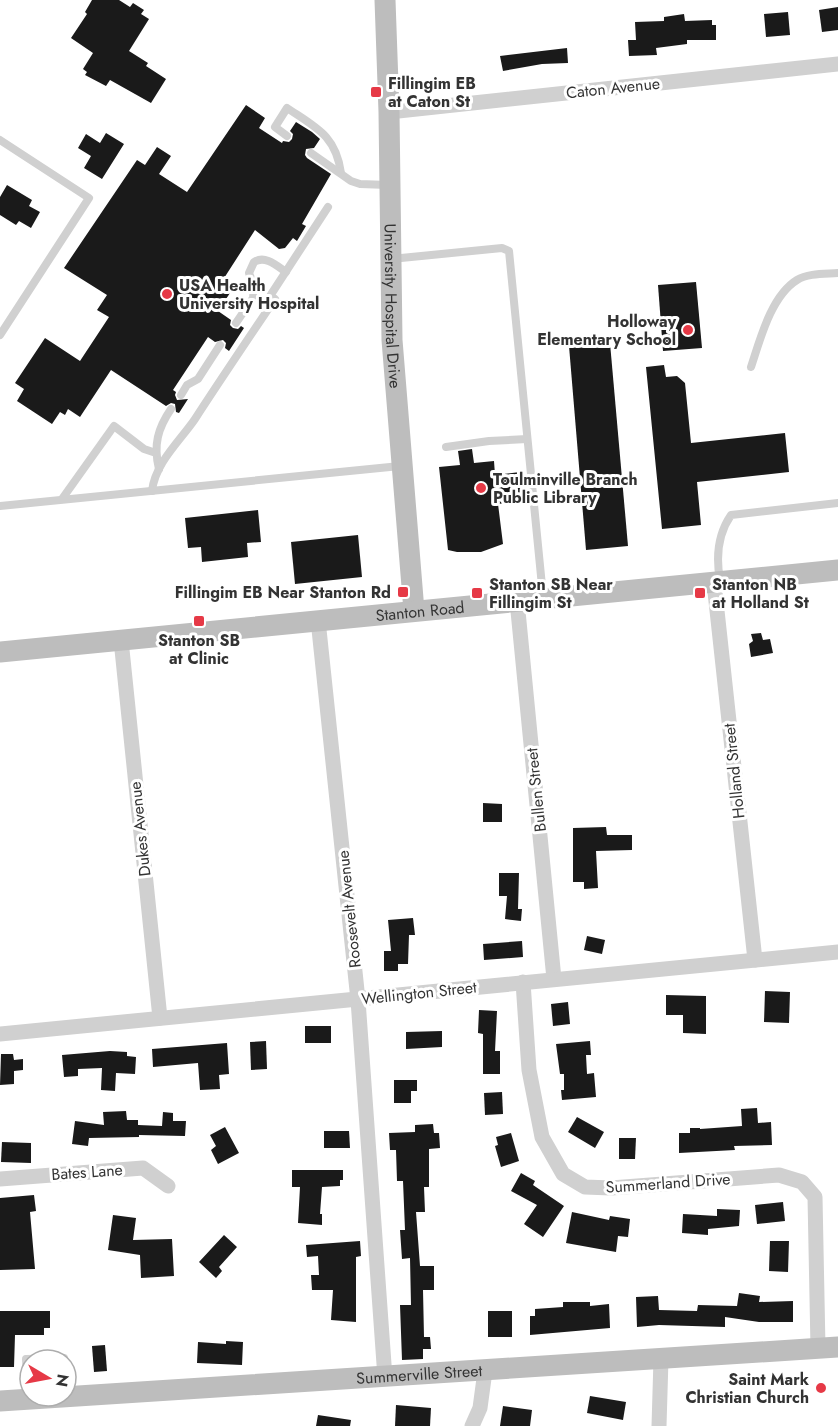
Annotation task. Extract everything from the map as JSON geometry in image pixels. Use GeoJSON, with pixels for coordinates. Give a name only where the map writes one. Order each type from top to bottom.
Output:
{"type":"FeatureCollection","features":[{"type":"Feature","properties":{"kind":"street","name":"University Hospital Drive"},"geometry":{"type":"LineString","coordinates":[[385,0],[393,374],[414,611]]}},
{"type":"Feature","properties":{"kind":"street","name":"Caton Avenue"},"geometry":{"type":"LineString","coordinates":[[389,112],[838,64]]}},
{"type":"Feature","properties":{"kind":"street","name":"Stanton Road"},"geometry":{"type":"LineString","coordinates":[[0,652],[838,570]]}},
{"type":"Feature","properties":{"kind":"street","name":"Holland Street"},"geometry":{"type":"LineString","coordinates":[[717,582],[755,960]]}},
{"type":"Feature","properties":{"kind":"street","name":"Bullen Street"},"geometry":{"type":"LineString","coordinates":[[517,601],[554,979]]}},
{"type":"Feature","properties":{"kind":"street","name":"Roosevelt Avenue"},"geometry":{"type":"LineString","coordinates":[[318,620],[358,1000],[385,1378]]}},
{"type":"Feature","properties":{"kind":"street","name":"Dukes Avenue"},"geometry":{"type":"LineString","coordinates":[[121,640],[159,1018]]}},
{"type":"Feature","properties":{"kind":"street","name":"Wellington Street"},"geometry":{"type":"LineString","coordinates":[[0,1034],[838,952]]}},
{"type":"Feature","properties":{"kind":"street","name":"Summerland Drive"},"geometry":{"type":"LineString","coordinates":[[523,982],[529,1070],[542,1137],[563,1174],[585,1187],[593,1188],[779,1175],[802,1182],[815,1197],[828,1348]]}},
{"type":"Feature","properties":{"kind":"street","name":"Bates Lane"},"geometry":{"type":"LineString","coordinates":[[0,1179],[143,1168],[168,1186]]}},
{"type":"Feature","properties":{"kind":"street","name":"Summerville Street"},"geometry":{"type":"LineString","coordinates":[[78,1395],[385,1378],[828,1348]]}},
{"type":"Feature","properties":{"kind":"street"},"geometry":{"type":"LineString","coordinates":[[659,1426],[661,1359]]}},
{"type":"Feature","properties":{"kind":"street"},"geometry":{"type":"LineString","coordinates":[[472,1426],[480,1408],[485,1371]]}},
{"type":"Feature","properties":{"kind":"street","name":"Summerville Street"},"geometry":{"type":"LineString","coordinates":[[0,1401],[18,1400]]}},
{"type":"Feature","properties":{"kind":"lane"},"geometry":{"type":"LineString","coordinates":[[287,136],[275,128],[287,108],[318,129],[335,147],[341,173]]}},
{"type":"Feature","properties":{"kind":"lane"},"geometry":{"type":"LineString","coordinates":[[0,140],[89,198],[0,335]]}},
{"type":"Feature","properties":{"kind":"lane"},"geometry":{"type":"LineString","coordinates":[[311,153],[351,181],[360,184],[389,186]]}},
{"type":"Feature","properties":{"kind":"lane"},"geometry":{"type":"LineString","coordinates":[[152,490],[159,469],[275,299],[270,296],[328,207]]}},
{"type":"Feature","properties":{"kind":"lane"},"geometry":{"type":"LineString","coordinates":[[390,260],[502,248],[509,251],[543,598]]}},
{"type":"Feature","properties":{"kind":"lane"},"geometry":{"type":"LineString","coordinates":[[236,323],[253,298],[254,286],[249,273],[254,262],[259,259],[267,260],[286,272]]}},
{"type":"Feature","properties":{"kind":"lane"},"geometry":{"type":"LineString","coordinates":[[751,367],[762,332],[775,305],[786,290],[797,280],[810,275],[838,273]]}},
{"type":"Feature","properties":{"kind":"lane"},"geometry":{"type":"LineString","coordinates":[[180,395],[187,385],[198,379],[220,345]]}},
{"type":"Feature","properties":{"kind":"lane"},"geometry":{"type":"LineString","coordinates":[[159,469],[156,453],[159,430],[171,409]]}},
{"type":"Feature","properties":{"kind":"lane"},"geometry":{"type":"LineString","coordinates":[[62,499],[114,426],[144,449],[156,453]]}},
{"type":"Feature","properties":{"kind":"lane"},"geometry":{"type":"LineString","coordinates":[[446,447],[527,439]]}},
{"type":"Feature","properties":{"kind":"lane"},"geometry":{"type":"LineString","coordinates":[[0,506],[402,466]]}},
{"type":"Feature","properties":{"kind":"lane"},"geometry":{"type":"LineString","coordinates":[[717,582],[717,563],[723,527],[731,515],[838,503]]}},
{"type":"Feature","properties":{"kind":"building"},"geometry":{"type":"Polygon","coordinates":[[[92,0],[119,0],[130,7],[133,3],[144,10],[141,14],[149,19],[129,51],[148,63],[146,66],[166,79],[151,103],[110,80],[106,86],[85,75],[87,72],[83,69],[93,53],[71,38],[87,14],[85,12],[92,0]]]}},
{"type":"Feature","properties":{"kind":"building"},"geometry":{"type":"Polygon","coordinates":[[[838,7],[838,30],[822,32],[819,10],[838,7]]]}},
{"type":"Feature","properties":{"kind":"building"},"geometry":{"type":"Polygon","coordinates":[[[788,12],[790,35],[766,37],[764,14],[788,12]]]}},
{"type":"Feature","properties":{"kind":"building"},"geometry":{"type":"Polygon","coordinates":[[[684,14],[685,21],[712,20],[712,25],[716,25],[716,40],[687,40],[687,44],[656,48],[657,55],[629,56],[628,40],[636,40],[635,22],[664,21],[664,17],[684,14]]]}},
{"type":"Feature","properties":{"kind":"building"},"geometry":{"type":"Polygon","coordinates":[[[567,48],[568,63],[542,64],[503,71],[500,56],[567,48]]]}},
{"type":"Feature","properties":{"kind":"building","name":"USA Health University Hospital"},"geometry":{"type":"Polygon","coordinates":[[[246,105],[265,118],[259,128],[282,143],[292,139],[293,134],[290,131],[296,122],[312,132],[320,139],[314,148],[306,149],[305,155],[331,174],[302,224],[306,226],[297,241],[293,238],[285,248],[279,249],[255,230],[219,286],[230,293],[218,311],[231,320],[230,325],[233,328],[238,329],[241,326],[244,328],[229,351],[225,348],[226,343],[223,340],[215,342],[208,337],[173,390],[176,392],[177,400],[188,399],[179,413],[176,412],[175,404],[171,403],[166,406],[111,370],[80,417],[68,409],[65,415],[60,412],[52,424],[17,401],[24,389],[15,383],[45,338],[80,361],[109,317],[97,310],[107,295],[64,268],[137,160],[145,165],[157,147],[171,156],[159,174],[187,192],[246,105]]]}},
{"type":"Feature","properties":{"kind":"building"},"geometry":{"type":"Polygon","coordinates":[[[106,133],[124,144],[102,179],[84,168],[91,156],[78,148],[86,134],[100,143],[106,133]]]}},
{"type":"Feature","properties":{"kind":"building"},"geometry":{"type":"Polygon","coordinates":[[[7,185],[32,200],[29,206],[40,212],[31,228],[19,221],[16,225],[0,215],[0,197],[7,185]]]}},
{"type":"Feature","properties":{"kind":"building"},"geometry":{"type":"Polygon","coordinates":[[[696,282],[702,348],[663,351],[658,285],[696,282]]]}},
{"type":"Feature","properties":{"kind":"building"},"geometry":{"type":"Polygon","coordinates":[[[610,343],[628,546],[586,550],[569,346],[610,343]]]}},
{"type":"Feature","properties":{"kind":"building"},"geometry":{"type":"Polygon","coordinates":[[[664,365],[666,377],[677,376],[685,383],[691,443],[785,433],[789,472],[697,482],[701,525],[662,529],[646,367],[664,365]]]}},
{"type":"Feature","properties":{"kind":"building","name":"Toulminville Branch Public Library"},"geometry":{"type":"Polygon","coordinates":[[[472,449],[474,463],[494,461],[495,475],[520,472],[523,501],[498,504],[503,544],[481,552],[457,552],[448,550],[439,467],[460,465],[458,451],[472,449]]]}},
{"type":"Feature","properties":{"kind":"building"},"geometry":{"type":"Polygon","coordinates":[[[258,510],[261,542],[247,543],[248,557],[202,562],[201,547],[188,548],[185,518],[258,510]]]}},
{"type":"Feature","properties":{"kind":"building"},"geometry":{"type":"Polygon","coordinates":[[[358,535],[362,577],[295,584],[291,542],[358,535]]]}},
{"type":"Feature","properties":{"kind":"building"},"geometry":{"type":"Polygon","coordinates":[[[761,633],[763,640],[770,639],[773,653],[751,657],[749,644],[753,641],[751,634],[761,633]]]}},
{"type":"Feature","properties":{"kind":"building"},"geometry":{"type":"Polygon","coordinates":[[[483,803],[502,804],[502,822],[483,822],[483,803]]]}},
{"type":"Feature","properties":{"kind":"building"},"geometry":{"type":"Polygon","coordinates":[[[606,827],[607,835],[632,835],[632,850],[596,851],[598,888],[584,889],[584,882],[573,882],[573,828],[606,827]]]}},
{"type":"Feature","properties":{"kind":"building"},"geometry":{"type":"Polygon","coordinates":[[[499,873],[519,873],[518,909],[522,909],[521,921],[505,919],[507,896],[499,896],[499,873]]]}},
{"type":"Feature","properties":{"kind":"building"},"geometry":{"type":"Polygon","coordinates":[[[413,918],[415,935],[409,935],[408,964],[398,964],[398,971],[384,971],[384,951],[391,951],[388,920],[413,918]]]}},
{"type":"Feature","properties":{"kind":"building"},"geometry":{"type":"Polygon","coordinates":[[[587,936],[605,940],[602,954],[584,950],[587,936]]]}},
{"type":"Feature","properties":{"kind":"building"},"geometry":{"type":"Polygon","coordinates":[[[522,941],[523,957],[484,960],[483,944],[522,941]]]}},
{"type":"Feature","properties":{"kind":"building"},"geometry":{"type":"Polygon","coordinates":[[[765,991],[790,992],[789,1023],[764,1022],[765,991]]]}},
{"type":"Feature","properties":{"kind":"building"},"geometry":{"type":"Polygon","coordinates":[[[666,995],[706,996],[706,1034],[683,1033],[683,1015],[666,1015],[666,995]]]}},
{"type":"Feature","properties":{"kind":"building"},"geometry":{"type":"Polygon","coordinates":[[[568,1002],[570,1024],[553,1026],[551,1004],[568,1002]]]}},
{"type":"Feature","properties":{"kind":"building"},"geometry":{"type":"Polygon","coordinates":[[[479,1010],[497,1011],[495,1051],[500,1051],[500,1074],[483,1074],[483,1034],[478,1033],[479,1010]]]}},
{"type":"Feature","properties":{"kind":"building"},"geometry":{"type":"Polygon","coordinates":[[[305,1026],[331,1026],[331,1043],[305,1043],[305,1026]]]}},
{"type":"Feature","properties":{"kind":"building"},"geometry":{"type":"Polygon","coordinates":[[[442,1031],[442,1047],[406,1049],[406,1032],[442,1031]]]}},
{"type":"Feature","properties":{"kind":"building"},"geometry":{"type":"Polygon","coordinates":[[[266,1041],[267,1069],[251,1070],[250,1042],[266,1041]]]}},
{"type":"Feature","properties":{"kind":"building"},"geometry":{"type":"Polygon","coordinates":[[[590,1041],[591,1055],[586,1055],[587,1074],[594,1073],[596,1097],[562,1100],[564,1074],[560,1074],[556,1044],[590,1041]]]}},
{"type":"Feature","properties":{"kind":"building"},"geometry":{"type":"Polygon","coordinates":[[[227,1043],[229,1074],[219,1075],[220,1089],[200,1090],[198,1063],[153,1067],[152,1049],[227,1043]]]}},
{"type":"Feature","properties":{"kind":"building"},"geometry":{"type":"Polygon","coordinates":[[[127,1052],[127,1056],[136,1057],[135,1074],[116,1073],[115,1091],[101,1090],[102,1068],[78,1069],[78,1076],[64,1077],[62,1055],[127,1052]]]}},
{"type":"Feature","properties":{"kind":"building"},"geometry":{"type":"Polygon","coordinates":[[[1,1054],[13,1054],[14,1060],[23,1059],[23,1070],[14,1071],[14,1084],[0,1085],[1,1054]]]}},
{"type":"Feature","properties":{"kind":"building"},"geometry":{"type":"Polygon","coordinates":[[[394,1080],[417,1080],[417,1091],[411,1091],[411,1103],[394,1103],[394,1080]]]}},
{"type":"Feature","properties":{"kind":"building"},"geometry":{"type":"Polygon","coordinates":[[[502,1092],[503,1114],[485,1115],[484,1093],[502,1092]]]}},
{"type":"Feature","properties":{"kind":"building"},"geometry":{"type":"Polygon","coordinates":[[[757,1108],[758,1123],[771,1122],[772,1145],[734,1146],[735,1150],[679,1153],[679,1133],[690,1133],[690,1128],[742,1126],[741,1109],[757,1108]]]}},
{"type":"Feature","properties":{"kind":"building"},"geometry":{"type":"Polygon","coordinates":[[[126,1111],[127,1120],[138,1120],[138,1125],[162,1126],[163,1112],[173,1113],[173,1121],[186,1121],[185,1136],[139,1135],[139,1137],[89,1138],[88,1146],[72,1144],[75,1121],[104,1125],[103,1112],[126,1111]]]}},
{"type":"Feature","properties":{"kind":"building"},"geometry":{"type":"Polygon","coordinates":[[[577,1117],[604,1132],[595,1148],[568,1132],[577,1117]]]}},
{"type":"Feature","properties":{"kind":"building"},"geometry":{"type":"Polygon","coordinates":[[[433,1124],[434,1133],[439,1133],[440,1148],[429,1149],[429,1187],[424,1187],[425,1212],[416,1212],[420,1266],[434,1266],[434,1290],[423,1290],[424,1337],[430,1337],[431,1349],[423,1349],[423,1359],[402,1360],[400,1305],[411,1305],[410,1258],[402,1259],[400,1230],[405,1230],[403,1181],[397,1181],[396,1150],[390,1150],[389,1133],[415,1132],[415,1125],[433,1124]]]}},
{"type":"Feature","properties":{"kind":"building"},"geometry":{"type":"Polygon","coordinates":[[[225,1127],[239,1153],[218,1164],[211,1150],[216,1146],[210,1135],[225,1127]]]}},
{"type":"Feature","properties":{"kind":"building"},"geometry":{"type":"Polygon","coordinates":[[[324,1131],[349,1131],[350,1148],[324,1148],[324,1131]]]}},
{"type":"Feature","properties":{"kind":"building"},"geometry":{"type":"Polygon","coordinates":[[[511,1133],[519,1161],[501,1167],[495,1146],[498,1145],[496,1137],[511,1133]]]}},
{"type":"Feature","properties":{"kind":"building"},"geometry":{"type":"Polygon","coordinates":[[[619,1138],[636,1138],[635,1159],[619,1159],[619,1138]]]}},
{"type":"Feature","properties":{"kind":"building"},"geometry":{"type":"Polygon","coordinates":[[[2,1142],[31,1143],[31,1163],[1,1162],[2,1142]]]}},
{"type":"Feature","properties":{"kind":"building"},"geometry":{"type":"Polygon","coordinates":[[[292,1170],[343,1170],[343,1180],[340,1180],[340,1186],[322,1187],[320,1214],[322,1214],[322,1225],[298,1223],[300,1187],[292,1187],[292,1170]]]}},
{"type":"Feature","properties":{"kind":"building"},"geometry":{"type":"Polygon","coordinates":[[[521,1173],[535,1181],[533,1185],[564,1206],[543,1237],[524,1224],[537,1205],[511,1191],[521,1173]]]}},
{"type":"Feature","properties":{"kind":"building"},"geometry":{"type":"Polygon","coordinates":[[[34,1195],[36,1211],[30,1212],[35,1269],[0,1270],[0,1198],[34,1195]]]}},
{"type":"Feature","properties":{"kind":"building"},"geometry":{"type":"Polygon","coordinates":[[[783,1202],[785,1221],[757,1224],[755,1205],[783,1202]]]}},
{"type":"Feature","properties":{"kind":"building"},"geometry":{"type":"Polygon","coordinates":[[[717,1209],[740,1210],[739,1226],[708,1229],[708,1235],[682,1233],[683,1214],[717,1216],[717,1209]]]}},
{"type":"Feature","properties":{"kind":"building"},"geometry":{"type":"Polygon","coordinates":[[[572,1212],[609,1220],[610,1216],[630,1219],[628,1237],[618,1236],[616,1252],[566,1243],[572,1212]]]}},
{"type":"Feature","properties":{"kind":"building"},"geometry":{"type":"Polygon","coordinates":[[[113,1215],[136,1218],[133,1240],[172,1239],[174,1276],[141,1278],[140,1255],[108,1250],[113,1215]]]}},
{"type":"Feature","properties":{"kind":"building"},"geometry":{"type":"Polygon","coordinates":[[[224,1235],[237,1247],[219,1267],[222,1271],[216,1278],[199,1262],[224,1235]]]}},
{"type":"Feature","properties":{"kind":"building"},"geometry":{"type":"Polygon","coordinates":[[[360,1241],[361,1256],[356,1257],[356,1322],[331,1320],[333,1290],[312,1290],[311,1275],[319,1275],[318,1256],[307,1257],[306,1245],[360,1241]]]}},
{"type":"Feature","properties":{"kind":"building"},"geometry":{"type":"Polygon","coordinates":[[[770,1241],[789,1241],[788,1272],[769,1271],[770,1241]]]}},
{"type":"Feature","properties":{"kind":"building"},"geometry":{"type":"Polygon","coordinates":[[[739,1293],[760,1296],[759,1302],[793,1301],[793,1322],[759,1322],[725,1317],[725,1327],[659,1325],[637,1327],[636,1297],[658,1296],[659,1310],[697,1311],[698,1305],[737,1306],[739,1293]]]}},
{"type":"Feature","properties":{"kind":"building"},"geometry":{"type":"Polygon","coordinates":[[[563,1302],[590,1302],[590,1306],[609,1304],[610,1328],[530,1335],[530,1316],[535,1316],[535,1309],[563,1307],[563,1302]]]}},
{"type":"Feature","properties":{"kind":"building"},"geometry":{"type":"Polygon","coordinates":[[[0,1311],[50,1311],[50,1328],[44,1328],[44,1335],[15,1335],[14,1367],[0,1367],[0,1311]]]}},
{"type":"Feature","properties":{"kind":"building"},"geometry":{"type":"Polygon","coordinates":[[[488,1311],[512,1311],[512,1337],[488,1337],[488,1311]]]}},
{"type":"Feature","properties":{"kind":"building"},"geometry":{"type":"Polygon","coordinates":[[[226,1341],[243,1342],[242,1365],[197,1363],[198,1342],[226,1344],[226,1341]]]}},
{"type":"Feature","properties":{"kind":"building"},"geometry":{"type":"Polygon","coordinates":[[[105,1345],[107,1371],[94,1372],[92,1346],[105,1345]]]}},
{"type":"Feature","properties":{"kind":"building"},"geometry":{"type":"Polygon","coordinates":[[[590,1396],[626,1402],[623,1420],[587,1413],[590,1396]]]}},
{"type":"Feature","properties":{"kind":"building"},"geometry":{"type":"Polygon","coordinates":[[[396,1405],[431,1408],[430,1426],[395,1426],[396,1405]]]}},
{"type":"Feature","properties":{"kind":"building"},"geometry":{"type":"Polygon","coordinates":[[[503,1406],[532,1410],[530,1426],[500,1426],[503,1406]]]}},
{"type":"Feature","properties":{"kind":"building"},"geometry":{"type":"Polygon","coordinates":[[[318,1415],[351,1420],[350,1426],[316,1426],[318,1415]]]}},
{"type":"Feature","properties":{"kind":"place","name":"Fillingim EB at Caton St"},"geometry":{"type":"Point","coordinates":[376,92]}},
{"type":"Feature","properties":{"kind":"place","name":"USA Health University Hospital"},"geometry":{"type":"Point","coordinates":[167,294]}},
{"type":"Feature","properties":{"kind":"place","name":"Holloway Elementary School"},"geometry":{"type":"Point","coordinates":[688,330]}},
{"type":"Feature","properties":{"kind":"place","name":"Toulminville Branch Public Library"},"geometry":{"type":"Point","coordinates":[481,488]}},
{"type":"Feature","properties":{"kind":"place","name":"Fillingim EB Near Stanton Rd"},"geometry":{"type":"Point","coordinates":[403,592]}},
{"type":"Feature","properties":{"kind":"place","name":"Stanton SB Near Fillingim St"},"geometry":{"type":"Point","coordinates":[477,593]}},
{"type":"Feature","properties":{"kind":"place","name":"Stanton NB at Holland St"},"geometry":{"type":"Point","coordinates":[700,593]}},
{"type":"Feature","properties":{"kind":"place","name":"Stanton SB at Clinic"},"geometry":{"type":"Point","coordinates":[199,621]}},
{"type":"Feature","properties":{"kind":"place","name":"Saint Mark Christian Church"},"geometry":{"type":"Point","coordinates":[821,1388]}}]}
